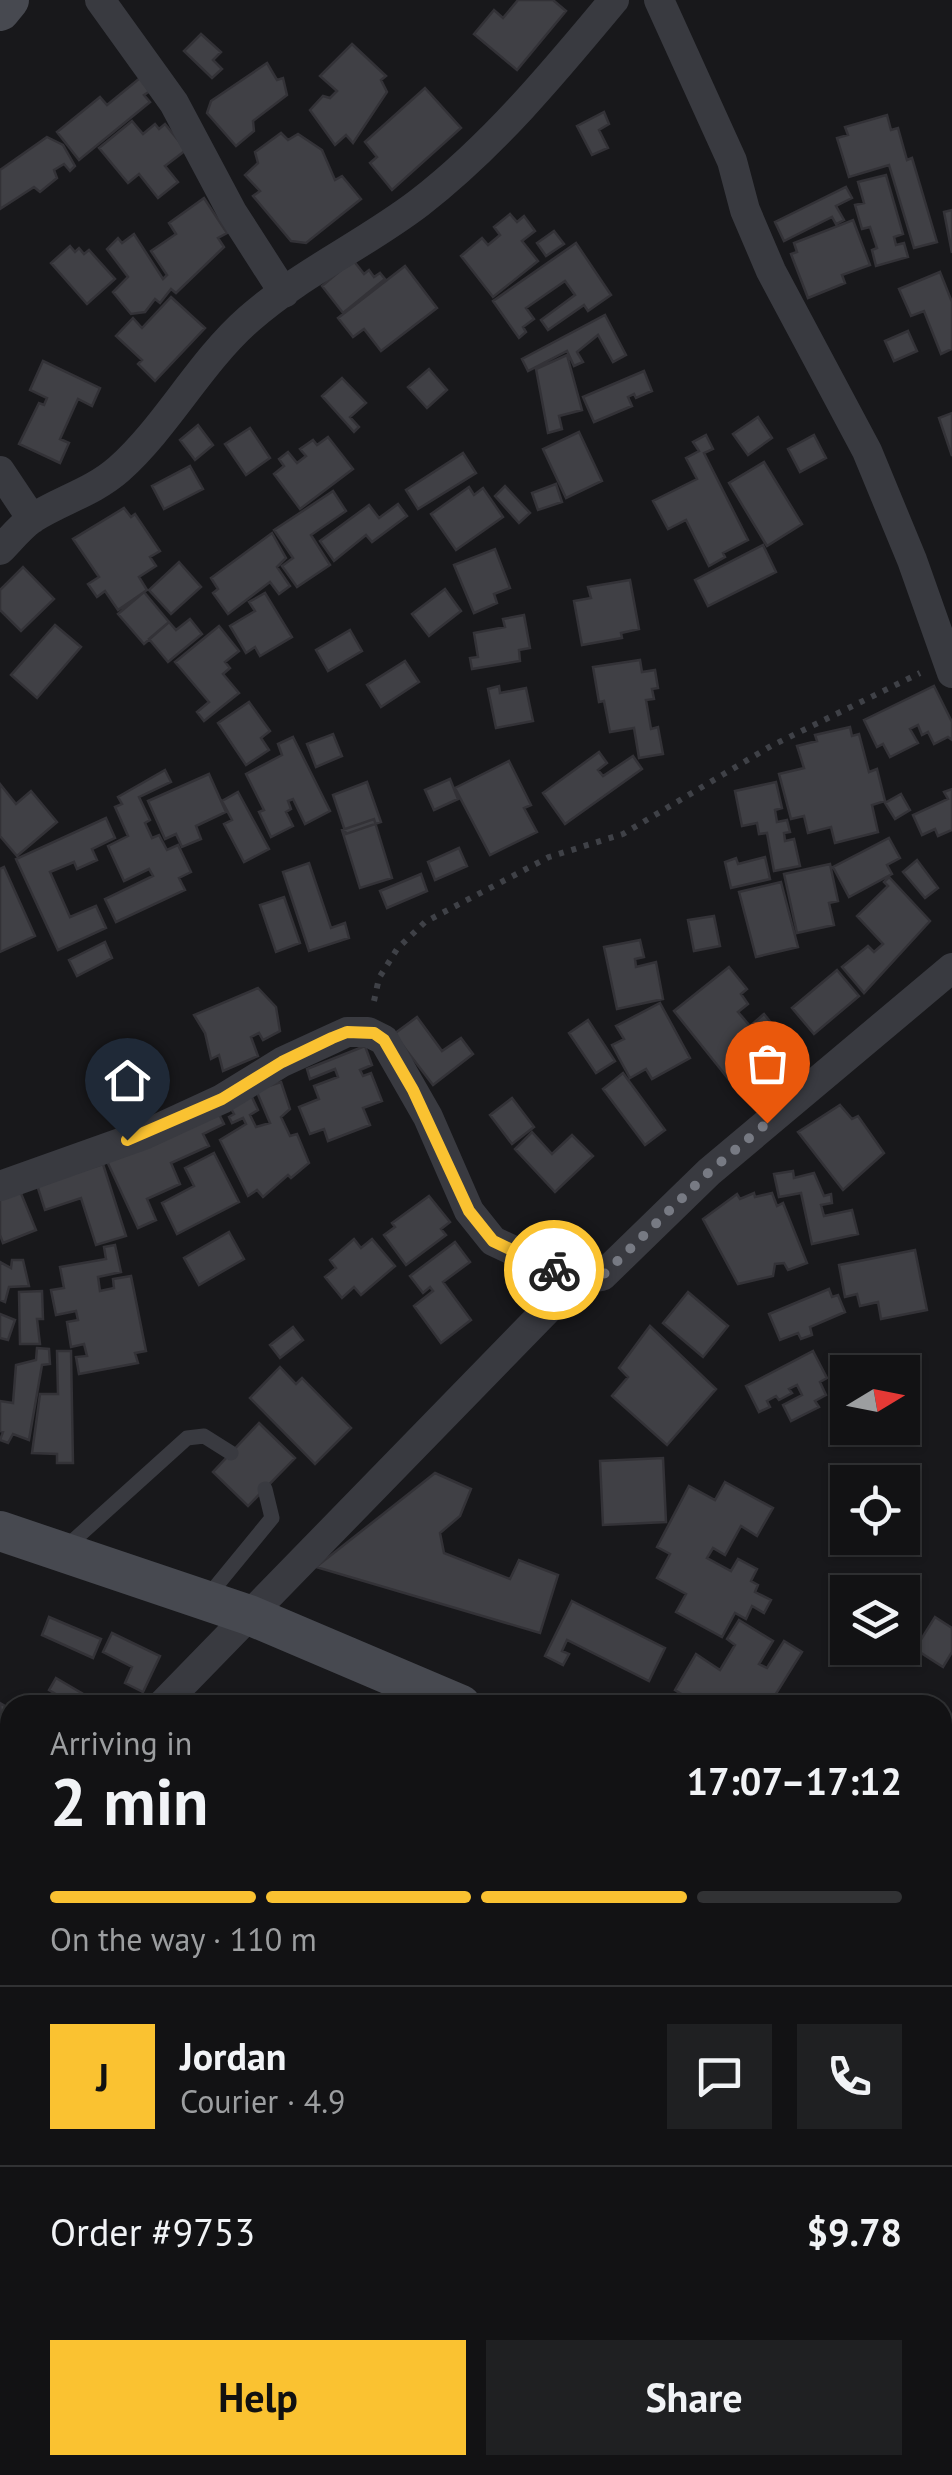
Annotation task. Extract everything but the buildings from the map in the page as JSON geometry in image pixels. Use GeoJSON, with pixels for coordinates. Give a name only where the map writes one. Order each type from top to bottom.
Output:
{"type":"FeatureCollection","features":[{"type":"Feature","properties":{"kind":"main road"},"geometry":{"type":"LineString","coordinates":[[0,10],[9,0]]}},
{"type":"Feature","properties":{"kind":"main road"},"geometry":{"type":"LineString","coordinates":[[0,1532],[249,1615],[437,1695]]}},
{"type":"Feature","properties":{"kind":"street"},"geometry":{"type":"LineString","coordinates":[[100,0],[174,103],[232,212],[284,293]]}},
{"type":"Feature","properties":{"kind":"street"},"geometry":{"type":"LineString","coordinates":[[0,550],[32,519],[82,495],[116,472],[148,440],[247,321],[315,269],[421,202],[514,115],[614,0]]}},
{"type":"Feature","properties":{"kind":"street"},"geometry":{"type":"LineString","coordinates":[[659,0],[732,161],[745,210],[771,271],[867,451],[912,560],[948,667]]}},
{"type":"Feature","properties":{"kind":"street"},"geometry":{"type":"LineString","coordinates":[[0,471],[32,519]]}},
{"type":"Feature","properties":{"kind":"street"},"geometry":{"type":"LineString","coordinates":[[0,1186],[146,1134],[222,1099],[282,1062],[332,1038],[347,1032],[368,1032],[384,1040],[428,1117],[469,1211],[493,1241],[576,1280],[602,1276],[709,1172],[952,968]]}},
{"type":"Feature","properties":{"kind":"street"},"geometry":{"type":"LineString","coordinates":[[172,1695],[576,1280]]}},
{"type":"Feature","properties":{"kind":"lane"},"geometry":{"type":"LineString","coordinates":[[62,1552],[186,1438],[204,1436],[230,1453]]}},
{"type":"Feature","properties":{"kind":"lane"},"geometry":{"type":"LineString","coordinates":[[204,1600],[272,1518],[265,1488]]}},
{"type":"Feature","properties":{"kind":"path"},"geometry":{"type":"LineString","coordinates":[[368,1032],[379,978],[397,950],[425,922],[549,857],[623,834],[771,746],[948,667]]}},
{"type":"Feature","properties":{"kind":"way so far"},"geometry":{"type":"LineString","coordinates":[[554,1270],[576,1280],[602,1276],[709,1172],[767,1123]]}},
{"type":"Feature","properties":{"kind":"route"},"geometry":{"type":"LineString","coordinates":[[127,1140],[222,1099],[282,1062],[332,1038],[347,1032],[374,1033],[384,1040],[428,1117],[469,1211],[493,1241],[554,1270]]}}]}
